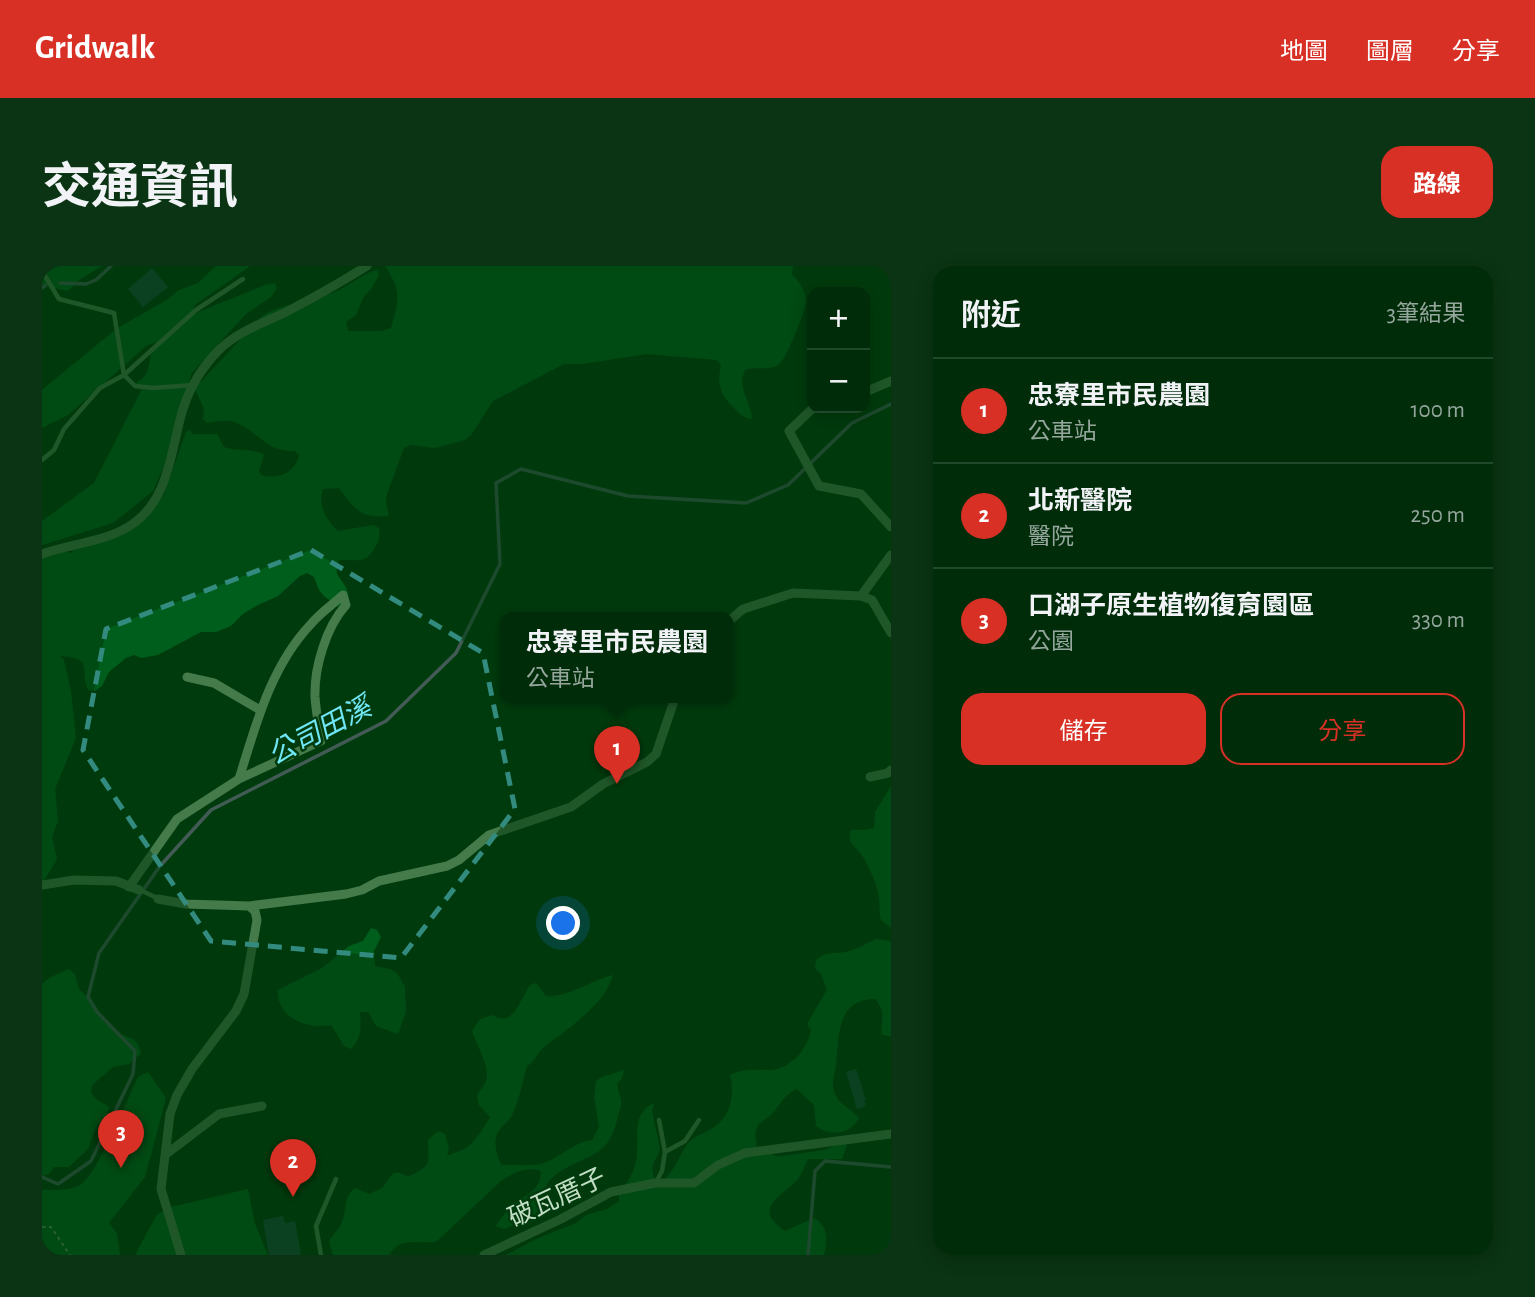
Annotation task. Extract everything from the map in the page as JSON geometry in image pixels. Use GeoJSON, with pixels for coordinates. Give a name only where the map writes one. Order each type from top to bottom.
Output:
{"type":"FeatureCollection","features":[{"type":"Feature","properties":{"kind":"street"},"geometry":{"type":"LineString","coordinates":[[42,554],[109,535],[127,528],[143,516],[156,500],[166,476],[192,385],[218,351],[235,337],[286,312],[367,266]]}},
{"type":"Feature","properties":{"kind":"street"},"geometry":{"type":"LineString","coordinates":[[870,389],[891,381]]}},
{"type":"Feature","properties":{"kind":"street"},"geometry":{"type":"LineString","coordinates":[[809,413],[789,431],[819,486],[861,494],[891,527]]}},
{"type":"Feature","properties":{"kind":"street"},"geometry":{"type":"LineString","coordinates":[[861,596],[891,555]]}},
{"type":"Feature","properties":{"kind":"street"},"geometry":{"type":"LineString","coordinates":[[734,617],[743,609],[793,593],[861,596],[872,600],[891,633]]}},
{"type":"Feature","properties":{"kind":"street"},"geometry":{"type":"LineString","coordinates":[[129,887],[177,818],[239,779],[321,741],[315,695],[323,645],[336,617],[346,606],[343,595],[311,624],[284,659],[260,710],[239,779]]}},
{"type":"Feature","properties":{"kind":"street"},"geometry":{"type":"LineString","coordinates":[[187,677],[214,682],[260,710]]}},
{"type":"Feature","properties":{"kind":"street"},"geometry":{"type":"LineString","coordinates":[[158,898],[186,904],[249,906],[346,894],[362,890],[379,881],[447,866],[459,860],[489,835],[571,807],[603,783],[647,762],[656,754],[673,703]]}},
{"type":"Feature","properties":{"kind":"street"},"geometry":{"type":"LineString","coordinates":[[870,778],[888,774],[891,770]]}},
{"type":"Feature","properties":{"kind":"street"},"geometry":{"type":"LineString","coordinates":[[42,885],[74,880],[116,881],[139,890]]}},
{"type":"Feature","properties":{"kind":"street"},"geometry":{"type":"LineString","coordinates":[[181,1255],[161,1189],[170,1114],[192,1069],[236,1011],[244,994],[257,928],[255,911],[249,906]]}},
{"type":"Feature","properties":{"kind":"street"},"geometry":{"type":"LineString","coordinates":[[165,1155],[219,1114],[262,1106]]}},
{"type":"Feature","properties":{"kind":"street","name":"破瓦厝子"},"geometry":{"type":"LineString","coordinates":[[484,1255],[611,1192],[655,1182],[694,1183],[718,1165],[745,1153],[891,1134]]}},
{"type":"Feature","properties":{"kind":"lane"},"geometry":{"type":"LineString","coordinates":[[42,271],[60,299],[114,313],[124,375],[135,386],[153,388],[192,385]]}},
{"type":"Feature","properties":{"kind":"lane"},"geometry":{"type":"LineString","coordinates":[[42,460],[54,450],[64,429],[100,388],[124,375],[196,310],[243,279]]}},
{"type":"Feature","properties":{"kind":"lane"},"geometry":{"type":"LineString","coordinates":[[139,890],[158,898]]}},
{"type":"Feature","properties":{"kind":"lane"},"geometry":{"type":"LineString","coordinates":[[655,1182],[662,1171],[665,1152],[659,1120]]}},
{"type":"Feature","properties":{"kind":"lane"},"geometry":{"type":"LineString","coordinates":[[665,1152],[685,1141],[699,1120]]}},
{"type":"Feature","properties":{"kind":"lane"},"geometry":{"type":"LineString","coordinates":[[321,1255],[317,1226],[336,1179]]}},
{"type":"Feature","properties":{"kind":"path"},"geometry":{"type":"LineString","coordinates":[[42,1227],[51,1227],[70,1255]]}},
{"type":"Feature","properties":{"kind":"highlighted area"},"geometry":{"type":"Polygon","coordinates":[[[311,550],[483,653],[515,809],[401,958],[211,941],[83,750],[106,629],[311,550]]]}},
{"type":"Feature","properties":{"kind":"green space"},"geometry":{"type":"Polygon","coordinates":[[[42,266],[102,266],[79,280],[68,291],[42,285],[42,266]]]}},
{"type":"Feature","properties":{"kind":"green space"},"geometry":{"type":"Polygon","coordinates":[[[216,266],[250,266],[195,305],[191,315],[265,285],[275,283],[277,288],[271,297],[246,314],[191,374],[181,427],[153,491],[113,523],[42,545],[42,521],[94,483],[141,391],[136,382],[147,371],[156,342],[146,346],[68,415],[42,428],[42,390],[116,329],[179,290],[198,283],[216,266]]]}},
{"type":"Feature","properties":{"kind":"green space"},"geometry":{"type":"Polygon","coordinates":[[[385,266],[793,266],[792,275],[801,286],[806,299],[795,334],[782,361],[770,368],[745,370],[742,382],[752,419],[741,415],[725,398],[719,378],[721,365],[717,360],[647,354],[582,364],[564,364],[493,401],[465,440],[435,448],[411,445],[404,448],[387,494],[389,516],[364,514],[354,507],[339,488],[323,489],[321,501],[324,512],[338,531],[373,525],[379,528],[378,541],[369,556],[361,560],[340,560],[338,565],[337,573],[348,592],[349,607],[341,609],[324,596],[314,577],[307,573],[278,596],[243,614],[231,626],[216,632],[201,632],[158,655],[141,658],[134,655],[126,658],[109,672],[102,686],[95,691],[88,690],[82,662],[60,656],[64,660],[71,691],[76,738],[55,789],[58,821],[52,837],[57,859],[42,884],[42,553],[57,550],[72,553],[73,549],[131,527],[164,495],[186,432],[190,430],[192,434],[217,434],[224,447],[255,451],[264,455],[259,471],[261,475],[273,477],[290,471],[299,455],[295,451],[275,448],[240,424],[230,421],[207,423],[203,419],[204,409],[196,387],[261,317],[269,312],[339,290],[373,271],[378,270],[379,275],[363,298],[356,315],[346,322],[348,331],[381,331],[391,328],[397,296],[394,282],[385,266]]]}},
{"type":"Feature","properties":{"kind":"green space"},"geometry":{"type":"Polygon","coordinates":[[[891,786],[891,928],[881,920],[875,882],[850,838],[851,830],[874,828],[875,812],[891,786]]]}},
{"type":"Feature","properties":{"kind":"green space"},"geometry":{"type":"Polygon","coordinates":[[[371,928],[377,930],[381,937],[374,951],[375,966],[397,973],[405,987],[406,1012],[398,1034],[376,1026],[368,1012],[360,1012],[359,1036],[351,1049],[344,1046],[331,1025],[312,1025],[295,1020],[282,1008],[278,990],[322,968],[349,946],[363,941],[371,928]]]}},
{"type":"Feature","properties":{"kind":"green space"},"geometry":{"type":"Polygon","coordinates":[[[876,939],[891,941],[891,1037],[881,1034],[882,1011],[875,999],[853,1005],[846,1012],[839,1032],[833,1081],[838,1100],[859,1118],[851,1128],[828,1132],[816,1126],[814,1105],[797,1089],[785,1097],[756,1131],[757,1147],[776,1156],[824,1150],[839,1144],[847,1145],[842,1159],[808,1159],[797,1180],[778,1197],[770,1209],[770,1216],[785,1231],[814,1218],[819,1221],[826,1234],[824,1255],[506,1255],[619,1201],[619,1194],[629,1180],[635,1164],[639,1118],[647,1107],[654,1103],[652,1111],[660,1149],[653,1173],[657,1183],[663,1180],[688,1143],[724,1118],[732,1097],[730,1075],[745,1070],[777,1069],[791,1062],[802,1051],[811,1030],[807,1024],[827,990],[821,974],[815,968],[816,960],[828,954],[852,950],[876,939]]]}},
{"type":"Feature","properties":{"kind":"green space"},"geometry":{"type":"Polygon","coordinates":[[[69,969],[75,974],[79,989],[95,1005],[113,1031],[133,1039],[141,1053],[129,1064],[113,1067],[92,1085],[91,1093],[109,1107],[107,1115],[96,1127],[88,1149],[69,1167],[54,1167],[49,1174],[42,1176],[42,984],[69,969]]]}},
{"type":"Feature","properties":{"kind":"green space"},"geometry":{"type":"Polygon","coordinates":[[[613,975],[603,996],[575,1023],[542,1048],[527,1066],[512,1115],[496,1137],[496,1150],[501,1165],[541,1164],[592,1140],[599,1127],[594,1097],[596,1081],[624,1070],[617,1084],[621,1106],[607,1142],[600,1150],[562,1171],[547,1183],[540,1208],[533,1217],[504,1229],[496,1226],[514,1204],[539,1183],[541,1171],[526,1170],[501,1181],[437,1241],[405,1243],[389,1255],[333,1255],[329,1242],[341,1224],[348,1196],[355,1188],[369,1194],[382,1188],[395,1173],[408,1177],[422,1170],[428,1160],[428,1140],[438,1131],[445,1134],[449,1149],[447,1156],[468,1147],[490,1117],[479,1105],[477,1096],[487,1076],[472,1031],[480,1019],[493,1015],[506,1018],[511,1015],[530,985],[536,983],[546,996],[554,996],[613,975]]]}},
{"type":"Feature","properties":{"kind":"green space"},"geometry":{"type":"Polygon","coordinates":[[[148,1072],[166,1098],[145,1177],[109,1223],[117,1233],[120,1255],[42,1255],[42,1190],[71,1188],[87,1179],[120,1118],[138,1077],[148,1072]]]}},
{"type":"Feature","properties":{"kind":"green space"},"geometry":{"type":"Polygon","coordinates":[[[248,1189],[255,1224],[268,1255],[135,1255],[156,1216],[167,1208],[248,1189]]]}},
{"type":"Feature","properties":{"kind":"building"},"geometry":{"type":"Polygon","coordinates":[[[152,268],[168,287],[143,307],[128,289],[152,268]]]}},
{"type":"Feature","properties":{"kind":"building"},"geometry":{"type":"Polygon","coordinates":[[[856,1069],[866,1100],[866,1106],[857,1109],[846,1072],[856,1069]]]}},
{"type":"Feature","properties":{"kind":"building"},"geometry":{"type":"Polygon","coordinates":[[[283,1216],[285,1223],[295,1221],[301,1255],[269,1255],[263,1220],[283,1216]]]}},
{"type":"Feature","properties":{"kind":"waterway"},"geometry":{"type":"LineString","coordinates":[[60,283],[86,284],[96,280],[111,266]]}},
{"type":"Feature","properties":{"kind":"waterway"},"geometry":{"type":"LineString","coordinates":[[42,288],[46,285]]}},
{"type":"Feature","properties":{"kind":"waterway","name":"公司田溪"},"geometry":{"type":"LineString","coordinates":[[42,1177],[58,1184],[91,1161],[133,1074],[135,1051],[97,1012],[88,997],[99,953],[160,866],[211,810],[386,721],[456,653],[500,564],[496,483],[521,469],[628,496],[746,503],[788,485],[852,423],[891,404]]}},
{"type":"Feature","properties":{"kind":"waterway","name":"公司田溪"},"geometry":{"type":"LineString","coordinates":[[808,1255],[815,1171],[825,1161],[891,1167]]}},
{"type":"Feature","properties":{"kind":"place","name":"忠寮里市民農園"},"geometry":{"type":"Point","coordinates":[617,784]}},
{"type":"Feature","properties":{"kind":"place","name":"口湖子原生植物復育園區"},"geometry":{"type":"Point","coordinates":[121,1168]}},
{"type":"Feature","properties":{"kind":"place","name":"北新醫院"},"geometry":{"type":"Point","coordinates":[293,1197]}}]}
